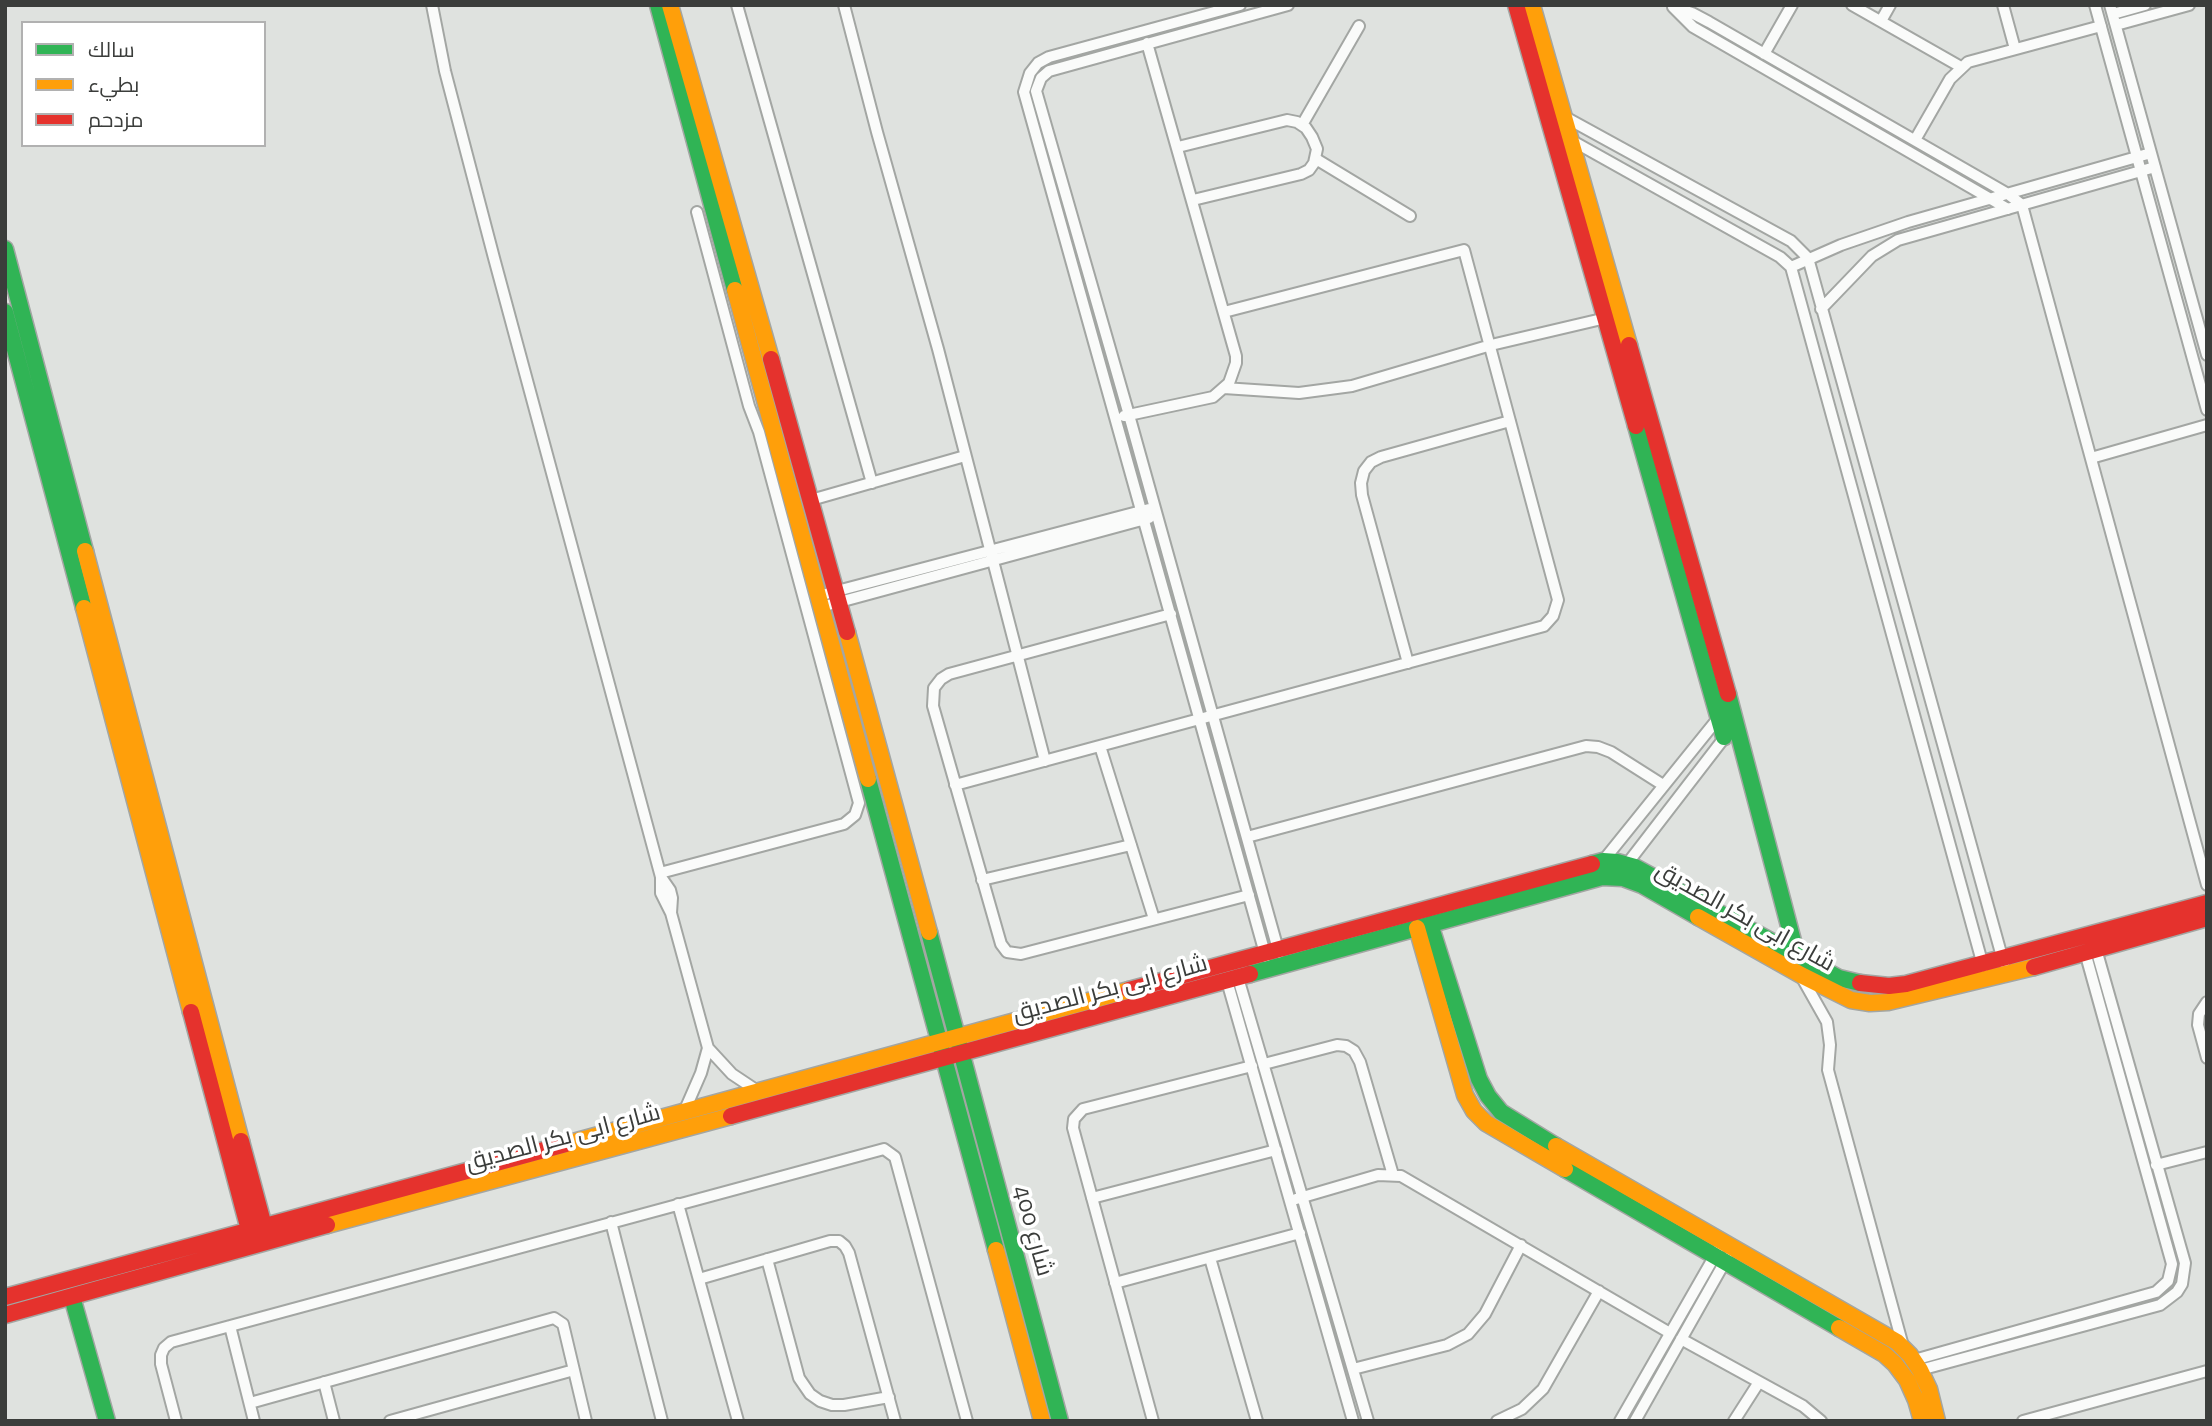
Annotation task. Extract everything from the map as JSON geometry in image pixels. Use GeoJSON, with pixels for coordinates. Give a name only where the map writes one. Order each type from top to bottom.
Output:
{"type":"FeatureCollection","features":[{"type":"Feature","properties":{"kind":"main road","name":"شارع 400"},"geometry":{"type":"LineString","coordinates":[[658,5],[1041,1421]]}},
{"type":"Feature","properties":{"kind":"main road","name":"شارع 400"},"geometry":{"type":"LineString","coordinates":[[670,5],[811,500],[1060,1421]]}},
{"type":"Feature","properties":{"kind":"main road"},"geometry":{"type":"LineString","coordinates":[[1516,5],[1724,737]]}},
{"type":"Feature","properties":{"kind":"main road"},"geometry":{"type":"LineString","coordinates":[[1532,5],[1737,722],[1801,975]]}},
{"type":"Feature","properties":{"kind":"main road"},"geometry":{"type":"LineString","coordinates":[[5,249],[256,1228]]}},
{"type":"Feature","properties":{"kind":"main road"},"geometry":{"type":"LineString","coordinates":[[5,312],[256,1228]]}},
{"type":"Feature","properties":{"kind":"main road"},"geometry":{"type":"LineString","coordinates":[[1720,716],[1731,702]]}},
{"type":"Feature","properties":{"kind":"main road","name":"شارع ابى بكر الصديق"},"geometry":{"type":"LineString","coordinates":[[960,1045],[1271,951],[1603,861],[1635,867],[1839,978],[1878,986],[1906,984],[2091,951],[2207,918]]}},
{"type":"Feature","properties":{"kind":"main road","name":"شارع ابى بكر الصديق"},"geometry":{"type":"LineString","coordinates":[[5,1297],[256,1228],[443,1186],[960,1045],[1276,968],[1602,877],[1623,878],[1642,885],[1801,975],[1851,1000],[1888,1002],[1984,971]]}},
{"type":"Feature","properties":{"kind":"main road","name":"شارع ابى بكر الصديق"},"geometry":{"type":"LineString","coordinates":[[2005,966],[2207,903]]}},
{"type":"Feature","properties":{"kind":"main road"},"geometry":{"type":"LineString","coordinates":[[1423,926],[1465,1095],[1480,1117],[1492,1128],[1889,1337],[1913,1359],[1929,1389],[1937,1421]]}},
{"type":"Feature","properties":{"kind":"main road","name":"شارع ابى بكر الصديق"},"geometry":{"type":"LineString","coordinates":[[5,1315],[684,1112],[941,1050]]}},
{"type":"Feature","properties":{"kind":"main road"},"geometry":{"type":"LineString","coordinates":[[1724,1252],[1884,1354],[1907,1380],[1922,1421]]}},
{"type":"Feature","properties":{"kind":"main road"},"geometry":{"type":"LineString","coordinates":[[67,1298],[96,1421]]}},
{"type":"Feature","properties":{"kind":"main road"},"geometry":{"type":"LineString","coordinates":[[67,1298],[107,1421]]}},
{"type":"Feature","properties":{"kind":"street"},"geometry":{"type":"LineString","coordinates":[[432,5],[445,71],[487,231],[661,875],[661,893],[671,913],[708,1048],[732,1074],[759,1092]]}},
{"type":"Feature","properties":{"kind":"street"},"geometry":{"type":"LineString","coordinates":[[737,5],[872,483]]}},
{"type":"Feature","properties":{"kind":"street"},"geometry":{"type":"LineString","coordinates":[[844,5],[1045,761]]}},
{"type":"Feature","properties":{"kind":"street"},"geometry":{"type":"LineString","coordinates":[[1240,5],[1049,57],[1034,68],[1025,85],[1026,106],[1116,418],[1248,895],[1271,951]]}},
{"type":"Feature","properties":{"kind":"street"},"geometry":{"type":"LineString","coordinates":[[1276,968],[1247,837],[1036,92],[1041,78],[1049,71],[1254,10],[1288,5]]}},
{"type":"Feature","properties":{"kind":"street"},"geometry":{"type":"LineString","coordinates":[[1764,54],[1792,5]]}},
{"type":"Feature","properties":{"kind":"street"},"geometry":{"type":"LineString","coordinates":[[1852,5],[1961,66]]}},
{"type":"Feature","properties":{"kind":"street"},"geometry":{"type":"LineString","coordinates":[[1881,21],[1890,5]]}},
{"type":"Feature","properties":{"kind":"street"},"geometry":{"type":"LineString","coordinates":[[2003,5],[2014,49]]}},
{"type":"Feature","properties":{"kind":"street"},"geometry":{"type":"LineString","coordinates":[[2095,5],[2207,410]]}},
{"type":"Feature","properties":{"kind":"street"},"geometry":{"type":"LineString","coordinates":[[2113,15],[2146,5]]}},
{"type":"Feature","properties":{"kind":"street"},"geometry":{"type":"LineString","coordinates":[[2113,15],[2189,5]]}},
{"type":"Feature","properties":{"kind":"street"},"geometry":{"type":"LineString","coordinates":[[1672,6],[1701,17],[2008,194],[2022,205],[2207,884]]}},
{"type":"Feature","properties":{"kind":"street"},"geometry":{"type":"LineString","coordinates":[[1672,6],[1693,27],[2008,209]]}},
{"type":"Feature","properties":{"kind":"street"},"geometry":{"type":"LineString","coordinates":[[2113,15],[2203,326],[2207,355]]}},
{"type":"Feature","properties":{"kind":"street"},"geometry":{"type":"LineString","coordinates":[[1302,125],[1359,26]]}},
{"type":"Feature","properties":{"kind":"street"},"geometry":{"type":"LineString","coordinates":[[1914,140],[1950,79],[1961,66],[1975,59],[2101,26]]}},
{"type":"Feature","properties":{"kind":"street"},"geometry":{"type":"LineString","coordinates":[[1116,418],[1206,399],[1224,388],[1233,377],[1237,356],[1147,43]]}},
{"type":"Feature","properties":{"kind":"street"},"geometry":{"type":"LineString","coordinates":[[1545,105],[1780,235],[1808,258],[2005,966]]}},
{"type":"Feature","properties":{"kind":"street"},"geometry":{"type":"LineString","coordinates":[[1178,147],[1282,121],[1292,121],[1302,125],[1312,137],[1317,149],[1312,167],[1301,174],[1193,200]]}},
{"type":"Feature","properties":{"kind":"street"},"geometry":{"type":"LineString","coordinates":[[1552,129],[1780,257],[1791,267],[1984,971]]}},
{"type":"Feature","properties":{"kind":"street"},"geometry":{"type":"LineString","coordinates":[[1791,267],[1808,258],[1908,222],[2151,153]]}},
{"type":"Feature","properties":{"kind":"street"},"geometry":{"type":"LineString","coordinates":[[1316,159],[1410,216]]}},
{"type":"Feature","properties":{"kind":"street"},"geometry":{"type":"LineString","coordinates":[[1821,309],[1872,257],[1898,240],[2155,167]]}},
{"type":"Feature","properties":{"kind":"street"},"geometry":{"type":"LineString","coordinates":[[661,875],[844,824],[855,815],[859,803],[697,212]]}},
{"type":"Feature","properties":{"kind":"street"},"geometry":{"type":"LineString","coordinates":[[955,785],[1544,626],[1557,610],[1558,600],[1464,250],[1224,312]]}},
{"type":"Feature","properties":{"kind":"street"},"geometry":{"type":"LineString","coordinates":[[1224,388],[1299,393],[1332,390],[1491,345],[1606,318]]}},
{"type":"Feature","properties":{"kind":"street"},"geometry":{"type":"LineString","coordinates":[[2185,331],[2203,326]]}},
{"type":"Feature","properties":{"kind":"street"},"geometry":{"type":"LineString","coordinates":[[1408,663],[1362,495],[1364,471],[1371,462],[1381,457],[1510,421]]}},
{"type":"Feature","properties":{"kind":"street"},"geometry":{"type":"LineString","coordinates":[[2091,458],[2207,425]]}},
{"type":"Feature","properties":{"kind":"street"},"geometry":{"type":"LineString","coordinates":[[811,500],[965,456]]}},
{"type":"Feature","properties":{"kind":"street"},"geometry":{"type":"LineString","coordinates":[[819,602],[1156,512]]}},
{"type":"Feature","properties":{"kind":"street"},"geometry":{"type":"LineString","coordinates":[[1171,614],[949,674],[934,688],[933,706],[1004,950],[1011,954],[1021,954],[1248,895]]}},
{"type":"Feature","properties":{"kind":"street"},"geometry":{"type":"LineString","coordinates":[[1603,861],[1720,716]]}},
{"type":"Feature","properties":{"kind":"street"},"geometry":{"type":"LineString","coordinates":[[1627,864],[1737,722]]}},
{"type":"Feature","properties":{"kind":"street"},"geometry":{"type":"LineString","coordinates":[[1100,746],[1154,919]]}},
{"type":"Feature","properties":{"kind":"street"},"geometry":{"type":"LineString","coordinates":[[1247,837],[1586,746],[1611,752],[1663,785]]}},
{"type":"Feature","properties":{"kind":"street"},"geometry":{"type":"LineString","coordinates":[[982,880],[1131,845]]}},
{"type":"Feature","properties":{"kind":"street"},"geometry":{"type":"LineString","coordinates":[[1913,1359],[2160,1304],[2169,1300],[2182,1284],[2185,1263],[2091,951]]}},
{"type":"Feature","properties":{"kind":"street"},"geometry":{"type":"LineString","coordinates":[[1913,1359],[2156,1292],[2168,1281],[2172,1264],[2091,951]]}},
{"type":"Feature","properties":{"kind":"street"},"geometry":{"type":"LineString","coordinates":[[1801,975],[1827,1022],[1830,1045],[1828,1070],[1913,1359]]}},
{"type":"Feature","properties":{"kind":"street"},"geometry":{"type":"LineString","coordinates":[[1233,979],[1258,1065],[1303,1197],[1368,1421]]}},
{"type":"Feature","properties":{"kind":"street"},"geometry":{"type":"LineString","coordinates":[[2207,1002],[2199,1014],[2198,1026],[2207,1058]]}},
{"type":"Feature","properties":{"kind":"street"},"geometry":{"type":"LineString","coordinates":[[1153,1421],[1073,1128],[1074,1119],[1080,1110],[1338,1045],[1346,1046],[1360,1062],[1393,1175]]}},
{"type":"Feature","properties":{"kind":"street"},"geometry":{"type":"LineString","coordinates":[[684,1112],[701,1073],[708,1048]]}},
{"type":"Feature","properties":{"kind":"street"},"geometry":{"type":"LineString","coordinates":[[1258,1065],[1276,1150],[1353,1421]]}},
{"type":"Feature","properties":{"kind":"street"},"geometry":{"type":"LineString","coordinates":[[177,1421],[160,1355],[171,1342],[884,1149],[890,1152],[897,1163],[967,1421]]}},
{"type":"Feature","properties":{"kind":"street"},"geometry":{"type":"LineString","coordinates":[[1092,1198],[1276,1150]]}},
{"type":"Feature","properties":{"kind":"street"},"geometry":{"type":"LineString","coordinates":[[2156,1165],[2207,1152]]}},
{"type":"Feature","properties":{"kind":"street"},"geometry":{"type":"LineString","coordinates":[[1290,1201],[1370,1177],[1393,1175],[1409,1180],[1670,1333]]}},
{"type":"Feature","properties":{"kind":"street"},"geometry":{"type":"LineString","coordinates":[[678,1204],[738,1421]]}},
{"type":"Feature","properties":{"kind":"street"},"geometry":{"type":"LineString","coordinates":[[611,1222],[662,1421]]}},
{"type":"Feature","properties":{"kind":"street"},"geometry":{"type":"LineString","coordinates":[[1115,1283],[1300,1233]]}},
{"type":"Feature","properties":{"kind":"street"},"geometry":{"type":"LineString","coordinates":[[699,1279],[830,1241],[839,1241],[845,1246],[895,1421]]}},
{"type":"Feature","properties":{"kind":"street"},"geometry":{"type":"LineString","coordinates":[[1353,1369],[1447,1345],[1468,1334],[1485,1314],[1521,1245]]}},
{"type":"Feature","properties":{"kind":"street"},"geometry":{"type":"LineString","coordinates":[[1620,1421],[1670,1333],[1724,1252]]}},
{"type":"Feature","properties":{"kind":"street"},"geometry":{"type":"LineString","coordinates":[[1635,1421],[1681,1339],[1724,1252]]}},
{"type":"Feature","properties":{"kind":"street"},"geometry":{"type":"LineString","coordinates":[[1210,1258],[1257,1421]]}},
{"type":"Feature","properties":{"kind":"street"},"geometry":{"type":"LineString","coordinates":[[767,1259],[799,1378],[810,1394],[832,1405],[889,1397]]}},
{"type":"Feature","properties":{"kind":"street"},"geometry":{"type":"LineString","coordinates":[[1497,1421],[1522,1409],[1543,1389],[1599,1291]]}},
{"type":"Feature","properties":{"kind":"street"},"geometry":{"type":"LineString","coordinates":[[250,1403],[554,1318],[563,1324],[586,1421]]}},
{"type":"Feature","properties":{"kind":"street"},"geometry":{"type":"LineString","coordinates":[[230,1326],[254,1421]]}},
{"type":"Feature","properties":{"kind":"street"},"geometry":{"type":"LineString","coordinates":[[1681,1339],[1803,1406],[1821,1421]]}},
{"type":"Feature","properties":{"kind":"street"},"geometry":{"type":"LineString","coordinates":[[390,1421],[573,1370]]}},
{"type":"Feature","properties":{"kind":"street"},"geometry":{"type":"LineString","coordinates":[[2023,1421],[2207,1371]]}},
{"type":"Feature","properties":{"kind":"street"},"geometry":{"type":"LineString","coordinates":[[324,1382],[334,1421]]}},
{"type":"Feature","properties":{"kind":"street"},"geometry":{"type":"LineString","coordinates":[[1734,1421],[1759,1382]]}},
{"type":"Feature","properties":{"kind":"traffic: fast"},"geometry":{"type":"LineString","coordinates":[[658,5],[735,290]]}},
{"type":"Feature","properties":{"kind":"traffic: fast"},"geometry":{"type":"LineString","coordinates":[[5,249],[85,551]]}},
{"type":"Feature","properties":{"kind":"traffic: fast"},"geometry":{"type":"LineString","coordinates":[[5,312],[84,608]]}},
{"type":"Feature","properties":{"kind":"traffic: fast"},"geometry":{"type":"LineString","coordinates":[[1636,426],[1724,737]]}},
{"type":"Feature","properties":{"kind":"traffic: fast"},"geometry":{"type":"LineString","coordinates":[[1728,694],[1798,960]]}},
{"type":"Feature","properties":{"kind":"traffic: fast"},"geometry":{"type":"LineString","coordinates":[[868,779],[996,1250]]}},
{"type":"Feature","properties":{"kind":"traffic: fast"},"geometry":{"type":"LineString","coordinates":[[1592,864],[1603,861],[1635,867],[1839,978],[1860,983]]}},
{"type":"Feature","properties":{"kind":"traffic: fast"},"geometry":{"type":"LineString","coordinates":[[1250,974],[1602,877],[1623,878],[1642,885],[1698,917]]}},
{"type":"Feature","properties":{"kind":"traffic: fast"},"geometry":{"type":"LineString","coordinates":[[1430,924],[1479,1079],[1488,1096],[1501,1112],[1556,1146]]}},
{"type":"Feature","properties":{"kind":"traffic: fast"},"geometry":{"type":"LineString","coordinates":[[929,932],[1060,1421]]}},
{"type":"Feature","properties":{"kind":"traffic: fast"},"geometry":{"type":"LineString","coordinates":[[1565,1169],[1839,1328]]}},
{"type":"Feature","properties":{"kind":"traffic: fast"},"geometry":{"type":"LineString","coordinates":[[72,1297],[107,1421]]}},
{"type":"Feature","properties":{"kind":"traffic: slow"},"geometry":{"type":"LineString","coordinates":[[670,5],[771,359]]}},
{"type":"Feature","properties":{"kind":"traffic: slow"},"geometry":{"type":"LineString","coordinates":[[1532,5],[1629,345]]}},
{"type":"Feature","properties":{"kind":"traffic: slow"},"geometry":{"type":"LineString","coordinates":[[735,290],[868,779]]}},
{"type":"Feature","properties":{"kind":"traffic: slow"},"geometry":{"type":"LineString","coordinates":[[85,551],[241,1141]]}},
{"type":"Feature","properties":{"kind":"traffic: slow"},"geometry":{"type":"LineString","coordinates":[[84,608],[191,1012]]}},
{"type":"Feature","properties":{"kind":"traffic: slow"},"geometry":{"type":"LineString","coordinates":[[847,632],[929,932]]}},
{"type":"Feature","properties":{"kind":"traffic: slow"},"geometry":{"type":"LineString","coordinates":[[1698,917],[1801,975],[1851,1000],[1870,1003],[1888,1002],[2034,967]]}},
{"type":"Feature","properties":{"kind":"traffic: slow"},"geometry":{"type":"LineString","coordinates":[[1417,928],[1465,1095],[1474,1111],[1486,1123],[1565,1169]]}},
{"type":"Feature","properties":{"kind":"traffic: slow"},"geometry":{"type":"LineString","coordinates":[[566,1144],[1129,990]]}},
{"type":"Feature","properties":{"kind":"traffic: slow"},"geometry":{"type":"LineString","coordinates":[[327,1225],[731,1116]]}},
{"type":"Feature","properties":{"kind":"traffic: slow"},"geometry":{"type":"LineString","coordinates":[[1556,1146],[1897,1342],[1920,1370],[1929,1389],[1937,1421]]}},
{"type":"Feature","properties":{"kind":"traffic: slow"},"geometry":{"type":"LineString","coordinates":[[996,1250],[1042,1421]]}},
{"type":"Feature","properties":{"kind":"traffic: slow"},"geometry":{"type":"LineString","coordinates":[[1839,1328],[1884,1354],[1895,1364],[1907,1380],[1922,1421]]}},
{"type":"Feature","properties":{"kind":"traffic: jam"},"geometry":{"type":"LineString","coordinates":[[1516,5],[1636,426]]}},
{"type":"Feature","properties":{"kind":"traffic: jam"},"geometry":{"type":"LineString","coordinates":[[1629,345],[1728,694]]}},
{"type":"Feature","properties":{"kind":"traffic: jam"},"geometry":{"type":"LineString","coordinates":[[771,359],[847,632]]}},
{"type":"Feature","properties":{"kind":"traffic: jam"},"geometry":{"type":"LineString","coordinates":[[1129,990],[1592,864]]}},
{"type":"Feature","properties":{"kind":"traffic: jam"},"geometry":{"type":"LineString","coordinates":[[1860,983],[1889,986],[1906,984],[2207,903]]}},
{"type":"Feature","properties":{"kind":"traffic: jam"},"geometry":{"type":"LineString","coordinates":[[2034,967],[2207,918]]}},
{"type":"Feature","properties":{"kind":"traffic: jam"},"geometry":{"type":"LineString","coordinates":[[731,1116],[1250,974]]}},
{"type":"Feature","properties":{"kind":"traffic: jam"},"geometry":{"type":"LineString","coordinates":[[191,1012],[249,1230]]}},
{"type":"Feature","properties":{"kind":"traffic: jam"},"geometry":{"type":"LineString","coordinates":[[241,1141],[264,1226]]}},
{"type":"Feature","properties":{"kind":"traffic: jam"},"geometry":{"type":"LineString","coordinates":[[5,1297],[566,1144]]}},
{"type":"Feature","properties":{"kind":"traffic: jam"},"geometry":{"type":"LineString","coordinates":[[5,1315],[327,1225]]}}]}
